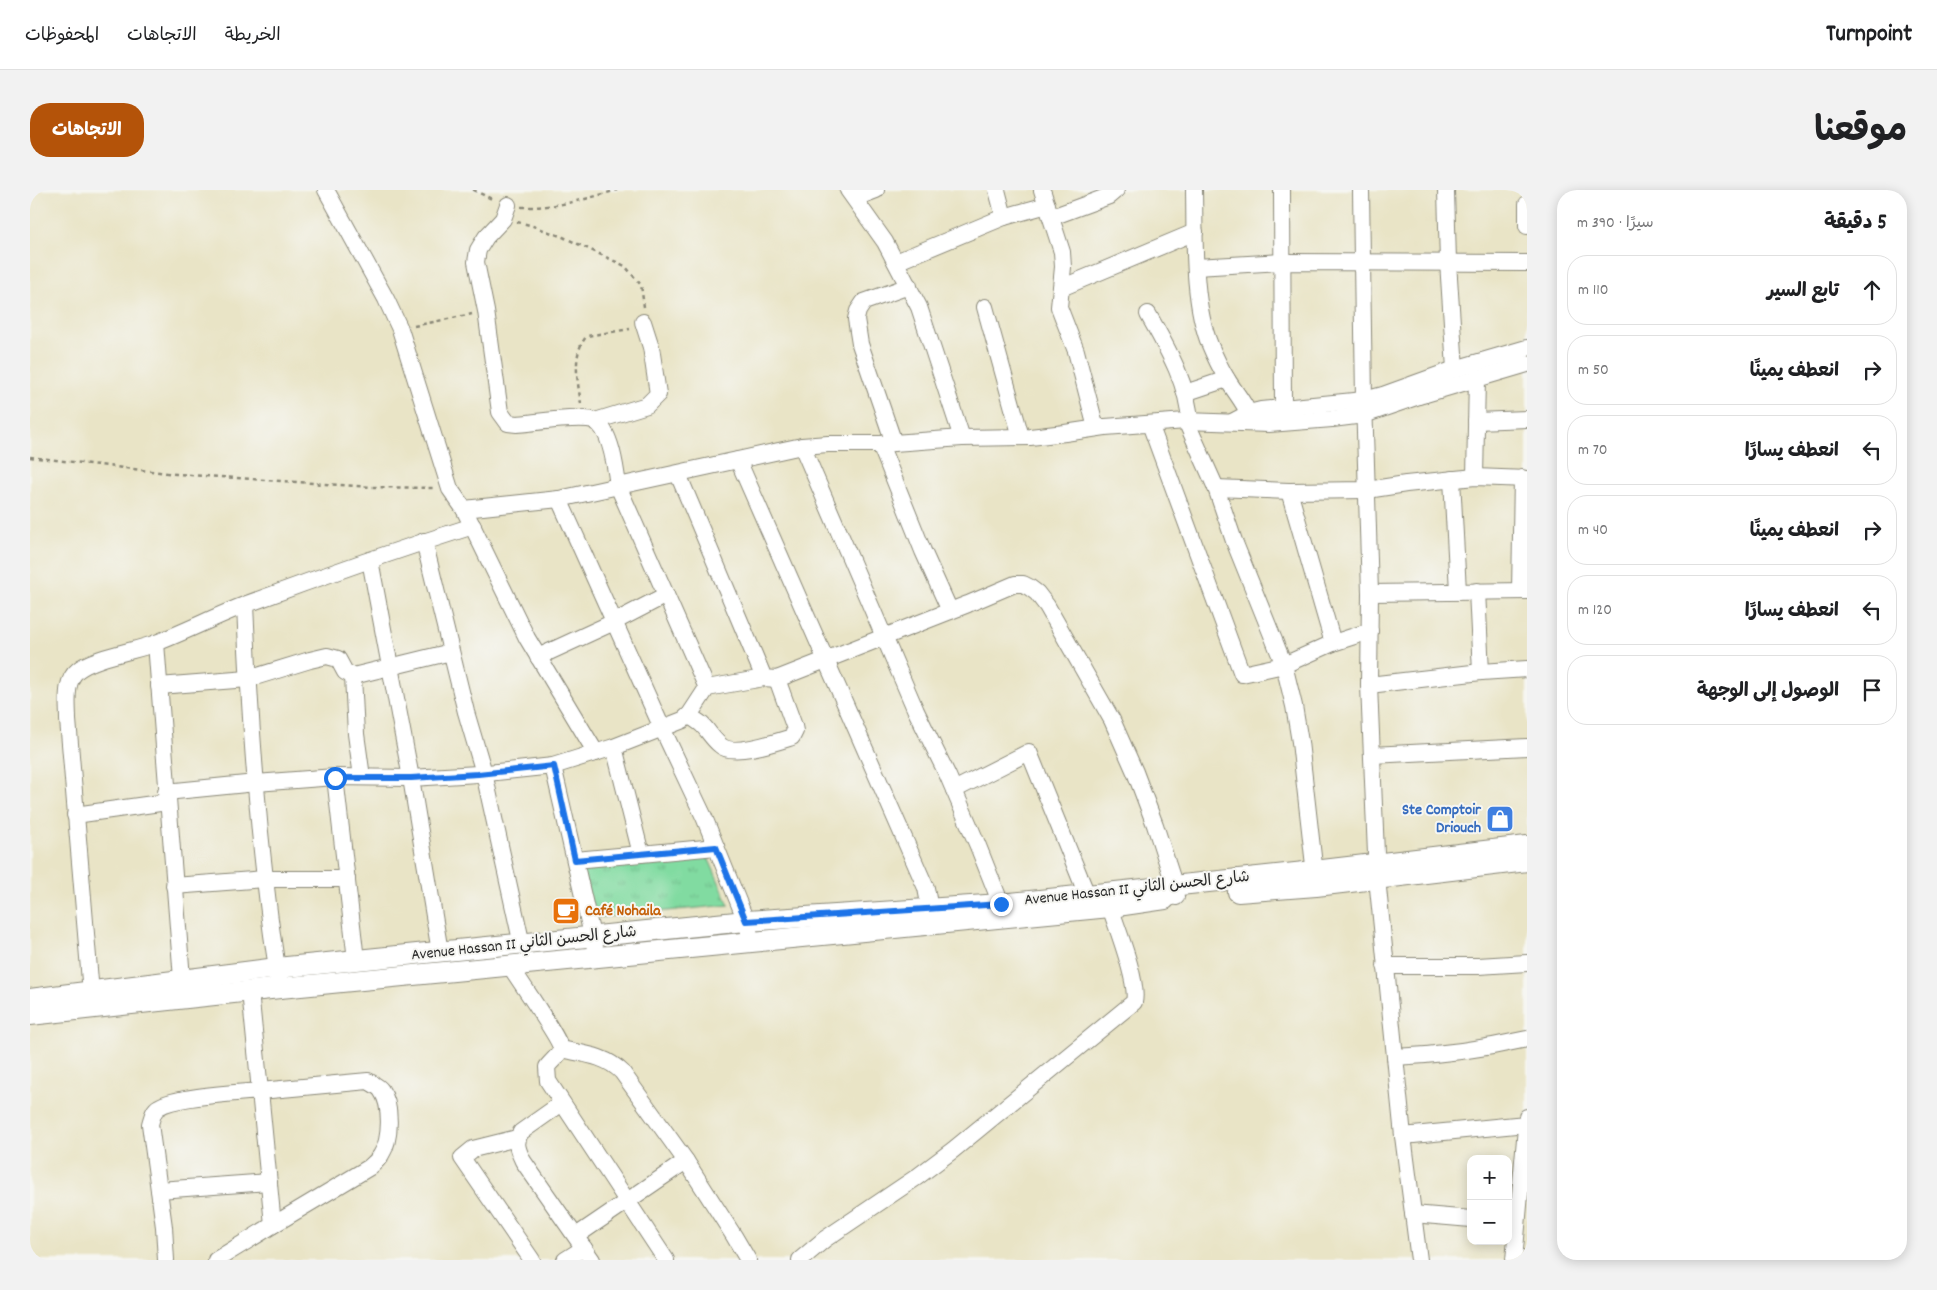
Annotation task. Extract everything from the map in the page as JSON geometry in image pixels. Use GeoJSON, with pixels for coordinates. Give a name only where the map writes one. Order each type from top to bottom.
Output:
{"type":"FeatureCollection","features":[{"type":"Feature","properties":{"kind":"main road","name":"Avenue Hassan II شارع الحسن الثاني"},"geometry":{"type":"LineString","coordinates":[[1377,871],[1527,846]]}},
{"type":"Feature","properties":{"kind":"main road","name":"Avenue Hassan II شارع الحسن الثاني"},"geometry":{"type":"LineString","coordinates":[[1003,910],[1088,895],[1175,891],[1377,871],[1527,861]]}},
{"type":"Feature","properties":{"kind":"main road","name":"Avenue Hassan II شارع الحسن الثاني"},"geometry":{"type":"LineString","coordinates":[[30,1015],[280,988],[752,942],[931,917],[1003,910],[1110,907],[1175,891]]}},
{"type":"Feature","properties":{"kind":"main road","name":"Avenue Hassan II شارع الحسن الثاني"},"geometry":{"type":"LineString","coordinates":[[30,999],[91,993],[182,979],[277,968],[592,938],[746,921],[931,917]]}},
{"type":"Feature","properties":{"kind":"street"},"geometry":{"type":"LineString","coordinates":[[326,190],[386,299],[400,329],[450,488],[464,508],[538,657],[596,753]]}},
{"type":"Feature","properties":{"kind":"street"},"geometry":{"type":"LineString","coordinates":[[876,190],[852,194],[896,262],[919,306],[962,438]]}},
{"type":"Feature","properties":{"kind":"street"},"geometry":{"type":"LineString","coordinates":[[998,190],[1004,218]]}},
{"type":"Feature","properties":{"kind":"street"},"geometry":{"type":"LineString","coordinates":[[896,262],[1004,218],[1047,204],[1109,196],[1116,190]]}},
{"type":"Feature","properties":{"kind":"street"},"geometry":{"type":"LineString","coordinates":[[1194,190],[1196,267],[1200,316],[1206,334],[1227,379],[1250,418]]}},
{"type":"Feature","properties":{"kind":"street"},"geometry":{"type":"LineString","coordinates":[[1282,190],[1284,407]]}},
{"type":"Feature","properties":{"kind":"street"},"geometry":{"type":"LineString","coordinates":[[1361,190],[1364,408],[1370,594],[1370,686],[1377,871],[1403,1136],[1419,1260]]}},
{"type":"Feature","properties":{"kind":"street"},"geometry":{"type":"LineString","coordinates":[[1446,190],[1448,262],[1455,369]]}},
{"type":"Feature","properties":{"kind":"street"},"geometry":{"type":"LineString","coordinates":[[1047,204],[1062,259],[1063,279],[1060,307],[1076,351],[1096,428]]}},
{"type":"Feature","properties":{"kind":"street"},"geometry":{"type":"LineString","coordinates":[[1527,204],[1527,226]]}},
{"type":"Feature","properties":{"kind":"street"},"geometry":{"type":"LineString","coordinates":[[506,212],[478,250],[476,268],[486,311],[498,407],[508,423],[589,420],[647,404],[658,394],[651,347],[643,322]]}},
{"type":"Feature","properties":{"kind":"street"},"geometry":{"type":"LineString","coordinates":[[1061,288],[1195,232]]}},
{"type":"Feature","properties":{"kind":"street"},"geometry":{"type":"LineString","coordinates":[[1196,267],[1283,262],[1362,261],[1527,263]]}},
{"type":"Feature","properties":{"kind":"street"},"geometry":{"type":"LineString","coordinates":[[909,286],[864,302],[858,311],[856,319],[860,344],[887,444],[923,551],[950,611]]}},
{"type":"Feature","properties":{"kind":"street"},"geometry":{"type":"LineString","coordinates":[[985,307],[1021,437]]}},
{"type":"Feature","properties":{"kind":"street"},"geometry":{"type":"LineString","coordinates":[[1148,314],[1173,362],[1185,393],[1188,422],[1216,488],[1234,540],[1284,666],[1294,706],[1300,742],[1315,878]]}},
{"type":"Feature","properties":{"kind":"street"},"geometry":{"type":"LineString","coordinates":[[464,508],[559,499],[802,446],[1021,437],[1150,424],[1232,422],[1284,407],[1364,408],[1382,395],[1455,369],[1527,348]]}},
{"type":"Feature","properties":{"kind":"street"},"geometry":{"type":"LineString","coordinates":[[1250,418],[1286,423],[1364,408],[1527,364]]}},
{"type":"Feature","properties":{"kind":"street"},"geometry":{"type":"LineString","coordinates":[[1474,477],[1477,378]]}},
{"type":"Feature","properties":{"kind":"street"},"geometry":{"type":"LineString","coordinates":[[1185,393],[1227,379]]}},
{"type":"Feature","properties":{"kind":"street"},"geometry":{"type":"LineString","coordinates":[[1476,421],[1527,419]]}},
{"type":"Feature","properties":{"kind":"street"},"geometry":{"type":"LineString","coordinates":[[589,420],[606,438],[615,460],[618,486],[707,688]]}},
{"type":"Feature","properties":{"kind":"street"},"geometry":{"type":"LineString","coordinates":[[1150,424],[1242,674],[1284,666],[1333,643],[1370,631]]}},
{"type":"Feature","properties":{"kind":"street"},"geometry":{"type":"LineString","coordinates":[[802,446],[916,711],[954,790],[1003,910]]}},
{"type":"Feature","properties":{"kind":"street"},"geometry":{"type":"LineString","coordinates":[[738,460],[926,888],[931,917]]}},
{"type":"Feature","properties":{"kind":"street"},"geometry":{"type":"LineString","coordinates":[[678,474],[770,678],[794,726],[795,732],[792,736],[757,746],[728,750],[719,745],[708,729],[688,716]]}},
{"type":"Feature","properties":{"kind":"street"},"geometry":{"type":"LineString","coordinates":[[1216,488],[1289,491],[1367,490],[1474,477],[1524,478],[1523,591],[1370,594]]}},
{"type":"Feature","properties":{"kind":"street"},"geometry":{"type":"LineString","coordinates":[[1452,479],[1458,591]]}},
{"type":"Feature","properties":{"kind":"street"},"geometry":{"type":"LineString","coordinates":[[1289,491],[1333,643]]}},
{"type":"Feature","properties":{"kind":"street"},"geometry":{"type":"LineString","coordinates":[[559,499],[704,817],[746,921],[752,942]]}},
{"type":"Feature","properties":{"kind":"street"},"geometry":{"type":"LineString","coordinates":[[91,993],[68,720],[69,686],[73,675],[79,669],[96,661],[156,643],[245,605],[424,541],[473,526]]}},
{"type":"Feature","properties":{"kind":"street"},"geometry":{"type":"LineString","coordinates":[[424,541],[451,652],[484,773],[522,944]]}},
{"type":"Feature","properties":{"kind":"street"},"geometry":{"type":"LineString","coordinates":[[370,560],[411,778],[440,952]]}},
{"type":"Feature","properties":{"kind":"street"},"geometry":{"type":"LineString","coordinates":[[76,816],[167,797],[256,783],[362,777],[411,778],[554,766],[614,747],[683,720],[688,716],[707,688],[770,678],[825,661],[1015,584],[1023,584],[1037,593],[1047,606],[1112,720],[1135,772],[1175,891]]}},
{"type":"Feature","properties":{"kind":"street"},"geometry":{"type":"LineString","coordinates":[[1477,591],[1481,672]]}},
{"type":"Feature","properties":{"kind":"street"},"geometry":{"type":"LineString","coordinates":[[538,657],[614,622],[666,595]]}},
{"type":"Feature","properties":{"kind":"street"},"geometry":{"type":"LineString","coordinates":[[245,605],[248,680],[256,783],[265,879],[280,988]]}},
{"type":"Feature","properties":{"kind":"street"},"geometry":{"type":"LineString","coordinates":[[156,643],[182,979]]}},
{"type":"Feature","properties":{"kind":"street"},"geometry":{"type":"LineString","coordinates":[[159,686],[248,680],[327,656],[332,656],[338,660],[345,672],[353,676],[451,652]]}},
{"type":"Feature","properties":{"kind":"street"},"geometry":{"type":"LineString","coordinates":[[1370,686],[1481,672],[1527,669]]}},
{"type":"Feature","properties":{"kind":"street"},"geometry":{"type":"LineString","coordinates":[[353,676],[356,734],[362,777]]}},
{"type":"Feature","properties":{"kind":"street"},"geometry":{"type":"LineString","coordinates":[[614,747],[641,854]]}},
{"type":"Feature","properties":{"kind":"street"},"geometry":{"type":"LineString","coordinates":[[1372,755],[1527,747]]}},
{"type":"Feature","properties":{"kind":"street"},"geometry":{"type":"LineString","coordinates":[[954,790],[1029,752],[1088,895]]}},
{"type":"Feature","properties":{"kind":"street"},"geometry":{"type":"LineString","coordinates":[[554,766],[597,957]]}},
{"type":"Feature","properties":{"kind":"street"},"geometry":{"type":"LineString","coordinates":[[335,778],[356,960]]}},
{"type":"Feature","properties":{"kind":"street"},"geometry":{"type":"LineString","coordinates":[[575,860],[716,847]]}},
{"type":"Feature","properties":{"kind":"street"},"geometry":{"type":"LineString","coordinates":[[174,886],[265,879],[347,879]]}},
{"type":"Feature","properties":{"kind":"street"},"geometry":{"type":"LineString","coordinates":[[800,1260],[825,1239],[917,1177],[953,1150],[1134,1002],[1136,994],[1132,975],[1110,907]]}},
{"type":"Feature","properties":{"kind":"street"},"geometry":{"type":"LineString","coordinates":[[1385,966],[1478,966],[1527,963]]}},
{"type":"Feature","properties":{"kind":"street"},"geometry":{"type":"LineString","coordinates":[[510,966],[553,1031],[561,1050]]}},
{"type":"Feature","properties":{"kind":"street"},"geometry":{"type":"LineString","coordinates":[[250,992],[273,1225]]}},
{"type":"Feature","properties":{"kind":"street"},"geometry":{"type":"LineString","coordinates":[[1395,1057],[1436,1055],[1527,1039]]}},
{"type":"Feature","properties":{"kind":"street"},"geometry":{"type":"LineString","coordinates":[[561,1050],[550,1062],[546,1073],[548,1081],[666,1260]]}},
{"type":"Feature","properties":{"kind":"street"},"geometry":{"type":"LineString","coordinates":[[561,1050],[597,1057],[615,1066],[622,1072],[686,1162],[748,1260]]}},
{"type":"Feature","properties":{"kind":"street"},"geometry":{"type":"LineString","coordinates":[[166,1260],[150,1124],[154,1112],[159,1106],[186,1099],[368,1081],[382,1091],[386,1100],[389,1122],[386,1146],[380,1157],[370,1166],[216,1260]]}},
{"type":"Feature","properties":{"kind":"street"},"geometry":{"type":"LineString","coordinates":[[562,1103],[521,1132],[518,1138],[517,1149],[523,1162],[584,1248]]}},
{"type":"Feature","properties":{"kind":"street"},"geometry":{"type":"LineString","coordinates":[[1403,1136],[1527,1120],[1526,1146],[1513,1222],[1519,1253]]}},
{"type":"Feature","properties":{"kind":"street"},"geometry":{"type":"LineString","coordinates":[[518,1138],[473,1149],[462,1158],[532,1260]]}},
{"type":"Feature","properties":{"kind":"street"},"geometry":{"type":"LineString","coordinates":[[565,1260],[584,1248],[628,1203],[686,1162]]}},
{"type":"Feature","properties":{"kind":"street"},"geometry":{"type":"LineString","coordinates":[[159,1190],[269,1182]]}},
{"type":"Feature","properties":{"kind":"street"},"geometry":{"type":"LineString","coordinates":[[1413,1214],[1467,1219]]}},
{"type":"Feature","properties":{"kind":"path"},"geometry":{"type":"LineString","coordinates":[[473,190],[500,203],[506,212],[625,266],[641,285],[644,302],[643,322],[639,326],[633,329],[587,336],[582,341],[577,362],[589,420]]}},
{"type":"Feature","properties":{"kind":"path"},"geometry":{"type":"LineString","coordinates":[[506,212],[520,207],[544,208],[571,204],[617,190]]}},
{"type":"Feature","properties":{"kind":"path"},"geometry":{"type":"LineString","coordinates":[[400,329],[486,311]]}},
{"type":"Feature","properties":{"kind":"path"},"geometry":{"type":"LineString","coordinates":[[30,456],[176,474],[274,482],[371,487],[450,488]]}},
{"type":"Feature","properties":{"kind":"green space"},"geometry":{"type":"Polygon","coordinates":[[[707,855],[729,905],[594,918],[580,864],[707,855]]]}},
{"type":"Feature","properties":{"kind":"place","name":"Ste Comptoir Driouch"},"geometry":{"type":"Point","coordinates":[1500,819]}},
{"type":"Feature","properties":{"kind":"place","name":"Café Nohaila"},"geometry":{"type":"Point","coordinates":[566,911]}},
{"type":"Feature","properties":{"kind":"route"},"geometry":{"type":"LineString","coordinates":[[335,778],[411,778],[516,771],[554,766],[575,860],[716,847],[746,921],[1001,904]]}}]}
